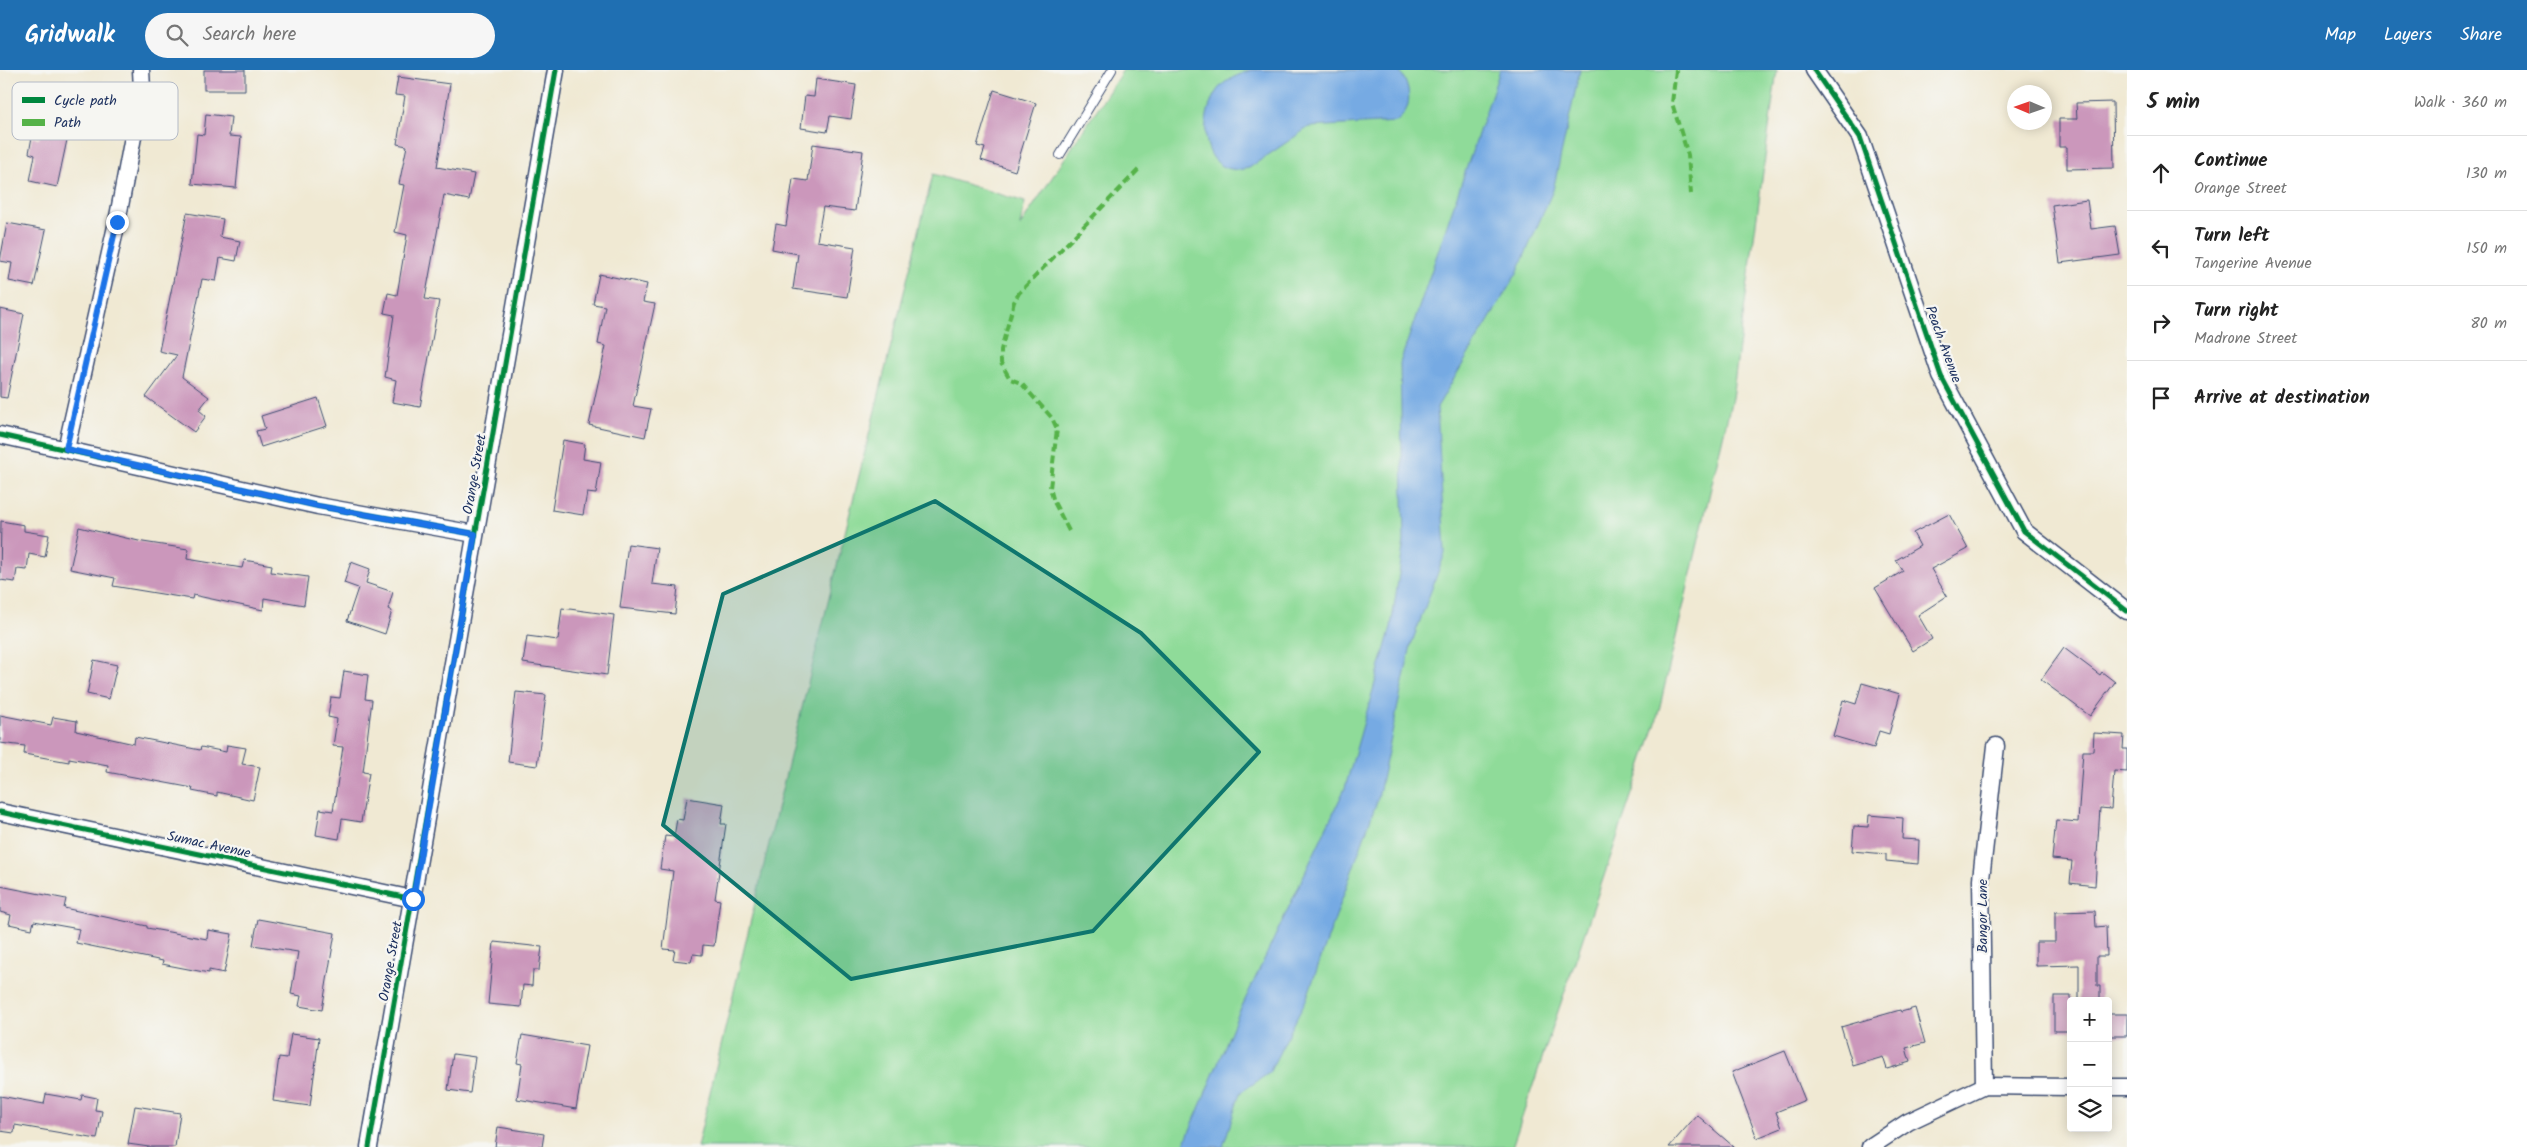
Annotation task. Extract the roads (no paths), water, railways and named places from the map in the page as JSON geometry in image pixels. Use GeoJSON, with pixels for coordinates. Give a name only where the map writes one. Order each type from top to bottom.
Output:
{"type":"FeatureCollection","features":[{"type":"Feature","properties":{"kind":"street","name":"Orange Street"},"geometry":{"type":"LineString","coordinates":[[369,1147],[556,70]]}},
{"type":"Feature","properties":{"kind":"street","name":"Peach Avenue"},"geometry":{"type":"LineString","coordinates":[[1814,70],[1860,136],[1941,376],[2024,531],[2127,611]]}},
{"type":"Feature","properties":{"kind":"street"},"geometry":{"type":"LineString","coordinates":[[66,449],[119,213],[133,140]]}},
{"type":"Feature","properties":{"kind":"street"},"geometry":{"type":"LineString","coordinates":[[0,435],[318,506],[475,534]]}},
{"type":"Feature","properties":{"kind":"street","name":"Bangor Lane"},"geometry":{"type":"LineString","coordinates":[[1984,1086],[1981,879],[1996,746]]}},
{"type":"Feature","properties":{"kind":"street","name":"Sumac Avenue"},"geometry":{"type":"LineString","coordinates":[[0,812],[413,899]]}},
{"type":"Feature","properties":{"kind":"street"},"geometry":{"type":"LineString","coordinates":[[1870,1147],[1908,1122],[1984,1086],[2067,1087]]}},
{"type":"Feature","properties":{"kind":"street"},"geometry":{"type":"LineString","coordinates":[[2112,1087],[2127,1088]]}},
{"type":"Feature","properties":{"kind":"lane"},"geometry":{"type":"LineString","coordinates":[[1060,155],[1112,70]]}},
{"type":"Feature","properties":{"kind":"water"},"geometry":{"type":"Polygon","coordinates":[[[1251,70],[1399,70],[1408,90],[1408,104],[1402,116],[1396,122],[1309,127],[1249,168],[1233,169],[1221,165],[1212,156],[1207,144],[1207,115],[1211,101],[1218,89],[1233,78],[1251,70]]]}},
{"type":"Feature","properties":{"kind":"water"},"geometry":{"type":"Polygon","coordinates":[[[1500,70],[1580,70],[1553,190],[1517,273],[1437,407],[1445,553],[1411,645],[1378,798],[1306,1000],[1269,1073],[1240,1093],[1223,1147],[1183,1147],[1237,1017],[1345,788],[1391,627],[1404,541],[1400,363],[1500,70]]]}}]}
